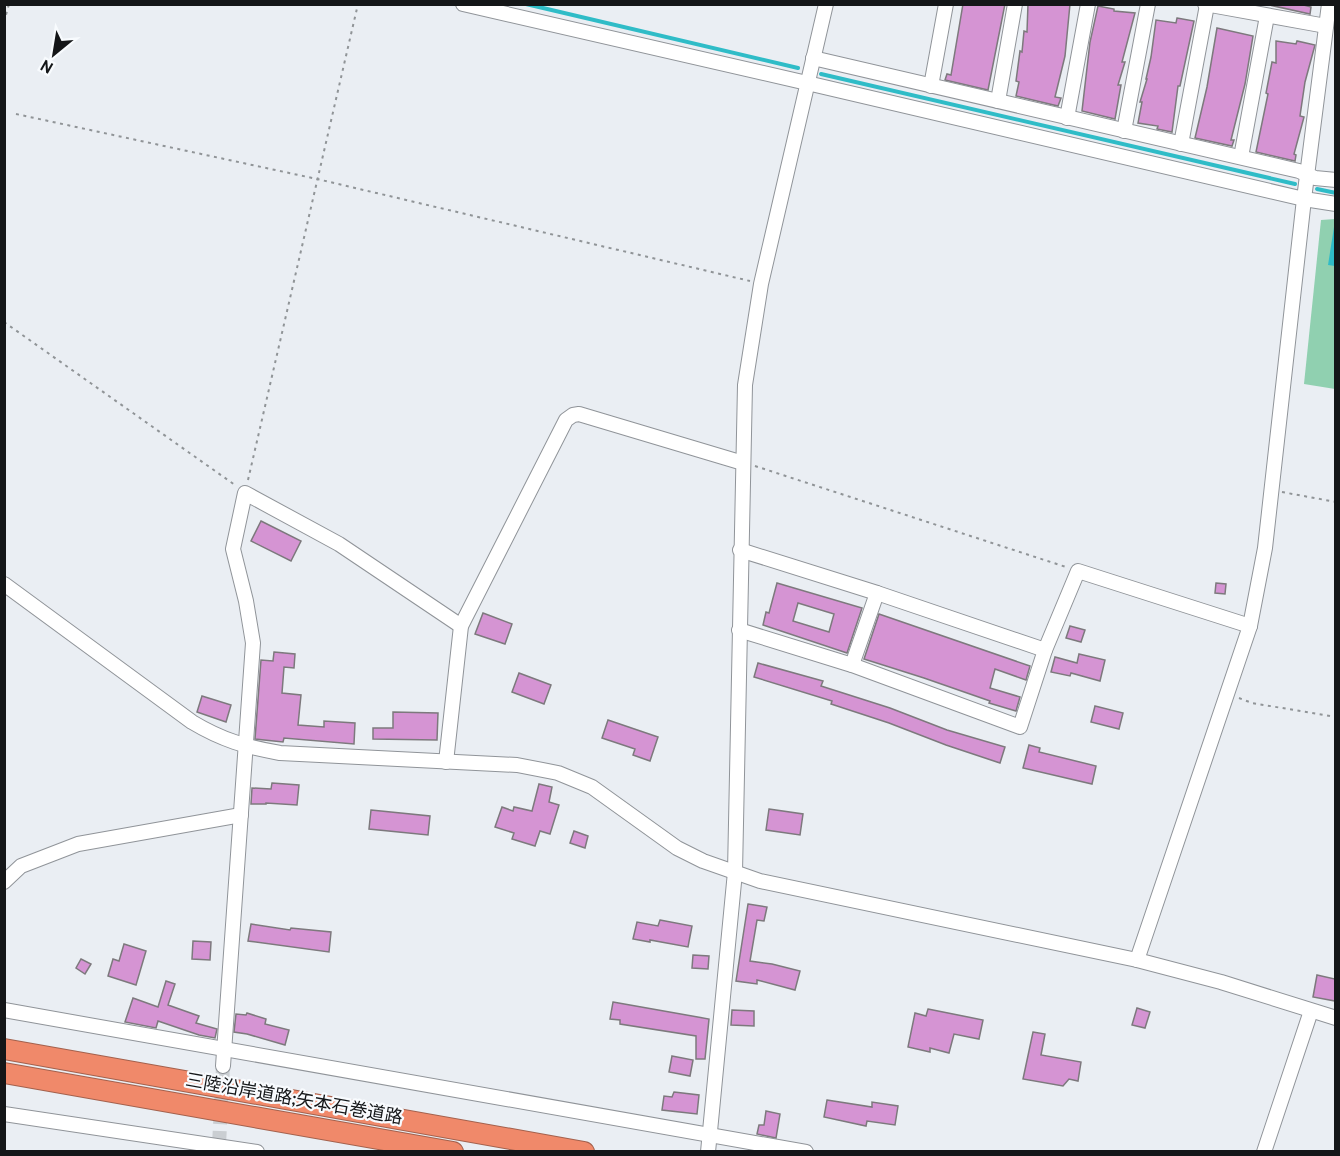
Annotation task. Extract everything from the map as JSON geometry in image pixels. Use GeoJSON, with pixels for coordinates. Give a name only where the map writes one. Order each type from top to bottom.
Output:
{"type":"FeatureCollection","features":[{"type":"Feature","properties":{"kind":"highway","name":"三陸沿岸道路;矢本石巻道路"},"geometry":{"type":"LineString","coordinates":[[4,1049],[584,1152]]}},
{"type":"Feature","properties":{"kind":"highway","name":"三陸沿岸道路;矢本石巻道路"},"geometry":{"type":"LineString","coordinates":[[4,1073],[453,1152]]}},
{"type":"Feature","properties":{"kind":"street"},"geometry":{"type":"LineString","coordinates":[[463,4],[1304,200],[1335,204]]}},
{"type":"Feature","properties":{"kind":"street"},"geometry":{"type":"LineString","coordinates":[[708,1152],[735,872],[745,384],[760,284],[826,4]]}},
{"type":"Feature","properties":{"kind":"street"},"geometry":{"type":"LineString","coordinates":[[931,86],[946,4]]}},
{"type":"Feature","properties":{"kind":"street"},"geometry":{"type":"LineString","coordinates":[[998,102],[1015,4]]}},
{"type":"Feature","properties":{"kind":"street"},"geometry":{"type":"LineString","coordinates":[[1067,117],[1088,4]]}},
{"type":"Feature","properties":{"kind":"street"},"geometry":{"type":"LineString","coordinates":[[1124,130],[1148,4]]}},
{"type":"Feature","properties":{"kind":"street"},"geometry":{"type":"LineString","coordinates":[[1137,960],[1250,626],[1265,548],[1304,200],[1329,4]]}},
{"type":"Feature","properties":{"kind":"street"},"geometry":{"type":"LineString","coordinates":[[1181,144],[1206,5],[1326,26]]}},
{"type":"Feature","properties":{"kind":"street"},"geometry":{"type":"LineString","coordinates":[[1241,157],[1267,16]]}},
{"type":"Feature","properties":{"kind":"street"},"geometry":{"type":"LineString","coordinates":[[813,58],[1241,157],[1299,171],[1316,178],[1335,180]]}},
{"type":"Feature","properties":{"kind":"street"},"geometry":{"type":"LineString","coordinates":[[446,762],[461,626],[566,420],[579,414],[744,462]]}},
{"type":"Feature","properties":{"kind":"street"},"geometry":{"type":"LineString","coordinates":[[223,1066],[253,643],[234,549],[245,493],[339,544],[461,626]]}},
{"type":"Feature","properties":{"kind":"street"},"geometry":{"type":"LineString","coordinates":[[740,550],[877,593],[1045,650]]}},
{"type":"Feature","properties":{"kind":"street"},"geometry":{"type":"LineString","coordinates":[[739,630],[852,665],[1020,727],[1045,650],[1078,571],[1250,626]]}},
{"type":"Feature","properties":{"kind":"street"},"geometry":{"type":"LineString","coordinates":[[4,584],[192,722],[224,740],[280,753],[539,768],[576,780],[611,799],[677,848],[697,858],[760,881],[1137,960],[1221,982],[1335,1018]]}},
{"type":"Feature","properties":{"kind":"street"},"geometry":{"type":"LineString","coordinates":[[852,665],[877,593]]}},
{"type":"Feature","properties":{"kind":"street"},"geometry":{"type":"LineString","coordinates":[[4,882],[21,866],[78,844],[241,815]]}},
{"type":"Feature","properties":{"kind":"street"},"geometry":{"type":"LineString","coordinates":[[4,1010],[224,1047],[806,1152]]}},
{"type":"Feature","properties":{"kind":"street"},"geometry":{"type":"LineString","coordinates":[[1264,1152],[1311,1011]]}},
{"type":"Feature","properties":{"kind":"street"},"geometry":{"type":"LineString","coordinates":[[4,1114],[257,1152]]}},
{"type":"Feature","properties":{"kind":"path"},"geometry":{"type":"LineString","coordinates":[[4,21],[9,4]]}},
{"type":"Feature","properties":{"kind":"path"},"geometry":{"type":"LineString","coordinates":[[4,322],[245,493],[358,4]]}},
{"type":"Feature","properties":{"kind":"path"},"geometry":{"type":"LineString","coordinates":[[16,114],[317,179],[760,284]]}},
{"type":"Feature","properties":{"kind":"path"},"geometry":{"type":"LineString","coordinates":[[744,462],[1078,571]]}},
{"type":"Feature","properties":{"kind":"path"},"geometry":{"type":"LineString","coordinates":[[1271,490],[1335,502]]}},
{"type":"Feature","properties":{"kind":"path"},"geometry":{"type":"LineString","coordinates":[[1227,694],[1252,703],[1335,717]]}},
{"type":"Feature","properties":{"kind":"green space"},"geometry":{"type":"Polygon","coordinates":[[[1335,219],[1335,389],[1304,384],[1321,220],[1335,219]]]}},
{"type":"Feature","properties":{"kind":"water"},"geometry":{"type":"Polygon","coordinates":[[[1335,227],[1335,266],[1328,265],[1335,227]]]}},
{"type":"Feature","properties":{"kind":"building"},"geometry":{"type":"Polygon","coordinates":[[[963,4],[1005,4],[988,90],[945,80],[947,74],[951,75],[963,4]]]}},
{"type":"Feature","properties":{"kind":"building"},"geometry":{"type":"Polygon","coordinates":[[[1028,4],[1070,4],[1065,56],[1055,97],[1061,98],[1058,106],[1016,96],[1020,51],[1022,52],[1024,31],[1027,32],[1028,4]]]}},
{"type":"Feature","properties":{"kind":"building"},"geometry":{"type":"Polygon","coordinates":[[[1265,4],[1300,4],[1311,7],[1310,14],[1265,4]]]}},
{"type":"Feature","properties":{"kind":"building"},"geometry":{"type":"Polygon","coordinates":[[[1098,6],[1114,9],[1114,11],[1135,13],[1122,62],[1125,62],[1118,85],[1121,85],[1115,119],[1082,111],[1090,42],[1098,6]]]}},
{"type":"Feature","properties":{"kind":"building"},"geometry":{"type":"Polygon","coordinates":[[[1177,18],[1194,21],[1180,86],[1178,86],[1172,132],[1157,129],[1158,126],[1138,123],[1156,20],[1176,23],[1177,18]]]}},
{"type":"Feature","properties":{"kind":"building"},"geometry":{"type":"Polygon","coordinates":[[[1217,28],[1253,36],[1245,84],[1231,140],[1234,140],[1232,146],[1195,138],[1217,28]]]}},
{"type":"Feature","properties":{"kind":"building"},"geometry":{"type":"Polygon","coordinates":[[[1276,41],[1296,44],[1297,41],[1315,45],[1305,82],[1300,116],[1304,117],[1294,154],[1296,155],[1295,161],[1256,152],[1272,62],[1276,63],[1276,41]]]}},
{"type":"Feature","properties":{"kind":"building"},"geometry":{"type":"Polygon","coordinates":[[[261,521],[301,541],[291,561],[251,541],[261,521]]]}},
{"type":"Feature","properties":{"kind":"building"},"geometry":{"type":"Polygon","coordinates":[[[777,583],[862,608],[847,653],[763,625],[766,612],[769,613],[777,583]],[[798,603],[793,621],[829,632],[834,614],[798,603]]]}},
{"type":"Feature","properties":{"kind":"building"},"geometry":{"type":"Polygon","coordinates":[[[1216,583],[1226,584],[1225,594],[1215,593],[1216,583]]]}},
{"type":"Feature","properties":{"kind":"building"},"geometry":{"type":"Polygon","coordinates":[[[483,613],[512,624],[505,644],[475,634],[483,613]]]}},
{"type":"Feature","properties":{"kind":"building"},"geometry":{"type":"Polygon","coordinates":[[[879,614],[1030,666],[1026,680],[995,669],[990,688],[1020,697],[1016,711],[864,659],[879,614]]]}},
{"type":"Feature","properties":{"kind":"building"},"geometry":{"type":"Polygon","coordinates":[[[1070,626],[1085,630],[1081,642],[1066,638],[1070,626]]]}},
{"type":"Feature","properties":{"kind":"building"},"geometry":{"type":"Polygon","coordinates":[[[274,652],[295,654],[294,668],[284,667],[282,693],[301,695],[298,725],[324,727],[324,721],[355,723],[354,744],[284,738],[283,742],[255,739],[261,660],[273,661],[274,652]]]}},
{"type":"Feature","properties":{"kind":"building"},"geometry":{"type":"Polygon","coordinates":[[[1079,654],[1105,660],[1100,681],[1071,673],[1070,676],[1051,672],[1055,657],[1077,663],[1079,654]]]}},
{"type":"Feature","properties":{"kind":"building"},"geometry":{"type":"Polygon","coordinates":[[[758,663],[823,681],[821,686],[890,708],[947,730],[1005,747],[1000,763],[831,704],[832,701],[754,677],[758,663]]]}},
{"type":"Feature","properties":{"kind":"building"},"geometry":{"type":"Polygon","coordinates":[[[519,673],[551,685],[544,704],[512,692],[519,673]]]}},
{"type":"Feature","properties":{"kind":"building"},"geometry":{"type":"Polygon","coordinates":[[[202,696],[231,705],[226,722],[197,712],[202,696]]]}},
{"type":"Feature","properties":{"kind":"building"},"geometry":{"type":"Polygon","coordinates":[[[1095,706],[1123,713],[1119,729],[1091,722],[1095,706]]]}},
{"type":"Feature","properties":{"kind":"building"},"geometry":{"type":"Polygon","coordinates":[[[393,712],[438,713],[437,740],[373,739],[373,728],[393,728],[393,712]]]}},
{"type":"Feature","properties":{"kind":"building"},"geometry":{"type":"Polygon","coordinates":[[[608,720],[658,737],[650,761],[633,755],[635,749],[602,738],[608,720]]]}},
{"type":"Feature","properties":{"kind":"building"},"geometry":{"type":"Polygon","coordinates":[[[1029,745],[1040,748],[1039,752],[1096,766],[1092,784],[1023,768],[1029,745]]]}},
{"type":"Feature","properties":{"kind":"building"},"geometry":{"type":"Polygon","coordinates":[[[272,783],[299,785],[297,805],[251,804],[252,788],[271,789],[272,783]]]}},
{"type":"Feature","properties":{"kind":"building"},"geometry":{"type":"Polygon","coordinates":[[[539,784],[552,787],[549,802],[559,805],[550,834],[540,831],[535,846],[512,839],[514,833],[495,827],[502,807],[513,811],[514,807],[532,811],[539,784]]]}},
{"type":"Feature","properties":{"kind":"building"},"geometry":{"type":"Polygon","coordinates":[[[769,809],[803,814],[800,835],[766,830],[769,809]]]}},
{"type":"Feature","properties":{"kind":"building"},"geometry":{"type":"Polygon","coordinates":[[[371,810],[430,816],[428,835],[369,829],[371,810]]]}},
{"type":"Feature","properties":{"kind":"building"},"geometry":{"type":"Polygon","coordinates":[[[574,831],[588,836],[585,848],[570,843],[574,831]]]}},
{"type":"Feature","properties":{"kind":"building"},"geometry":{"type":"Polygon","coordinates":[[[748,904],[767,907],[764,921],[757,920],[750,961],[800,971],[795,990],[757,980],[757,984],[736,981],[748,904]]]}},
{"type":"Feature","properties":{"kind":"building"},"geometry":{"type":"Polygon","coordinates":[[[660,920],[692,926],[688,947],[633,939],[637,922],[658,926],[660,920]]]}},
{"type":"Feature","properties":{"kind":"building"},"geometry":{"type":"Polygon","coordinates":[[[251,924],[290,930],[291,928],[331,932],[329,952],[248,941],[251,924]]]}},
{"type":"Feature","properties":{"kind":"building"},"geometry":{"type":"Polygon","coordinates":[[[193,941],[211,942],[210,960],[192,959],[193,941]]]}},
{"type":"Feature","properties":{"kind":"building"},"geometry":{"type":"Polygon","coordinates":[[[124,944],[146,951],[136,985],[108,976],[113,959],[119,961],[124,944]]]}},
{"type":"Feature","properties":{"kind":"building"},"geometry":{"type":"Polygon","coordinates":[[[693,955],[709,956],[708,969],[692,968],[693,955]]]}},
{"type":"Feature","properties":{"kind":"building"},"geometry":{"type":"Polygon","coordinates":[[[81,959],[91,964],[85,974],[76,968],[81,959]]]}},
{"type":"Feature","properties":{"kind":"building"},"geometry":{"type":"Polygon","coordinates":[[[1317,975],[1335,979],[1335,1001],[1313,997],[1317,975]]]}},
{"type":"Feature","properties":{"kind":"building"},"geometry":{"type":"Polygon","coordinates":[[[166,981],[175,984],[168,1005],[199,1016],[196,1023],[217,1029],[215,1038],[158,1021],[156,1028],[125,1022],[133,998],[158,1007],[166,981]]]}},
{"type":"Feature","properties":{"kind":"building"},"geometry":{"type":"Polygon","coordinates":[[[613,1002],[709,1019],[705,1059],[696,1059],[696,1036],[620,1024],[620,1020],[610,1019],[613,1002]]]}},
{"type":"Feature","properties":{"kind":"building"},"geometry":{"type":"Polygon","coordinates":[[[1137,1008],[1150,1012],[1145,1028],[1132,1025],[1137,1008]]]}},
{"type":"Feature","properties":{"kind":"building"},"geometry":{"type":"Polygon","coordinates":[[[928,1009],[983,1020],[979,1039],[954,1034],[949,1053],[930,1048],[930,1052],[908,1047],[915,1013],[926,1016],[928,1009]]]}},
{"type":"Feature","properties":{"kind":"building"},"geometry":{"type":"Polygon","coordinates":[[[732,1010],[754,1011],[754,1026],[731,1025],[732,1010]]]}},
{"type":"Feature","properties":{"kind":"building"},"geometry":{"type":"Polygon","coordinates":[[[247,1013],[266,1019],[265,1024],[289,1030],[285,1045],[234,1032],[236,1014],[246,1015],[247,1013]]]}},
{"type":"Feature","properties":{"kind":"building"},"geometry":{"type":"Polygon","coordinates":[[[1033,1032],[1045,1034],[1041,1055],[1081,1062],[1078,1081],[1069,1079],[1063,1086],[1023,1079],[1033,1032]]]}},
{"type":"Feature","properties":{"kind":"building"},"geometry":{"type":"Polygon","coordinates":[[[672,1056],[693,1060],[690,1076],[669,1072],[672,1056]]]}},
{"type":"Feature","properties":{"kind":"building"},"geometry":{"type":"Polygon","coordinates":[[[674,1092],[699,1095],[697,1114],[662,1110],[664,1096],[672,1097],[674,1092]]]}},
{"type":"Feature","properties":{"kind":"building"},"geometry":{"type":"Polygon","coordinates":[[[827,1100],[872,1107],[872,1102],[898,1106],[895,1125],[867,1121],[866,1126],[824,1117],[827,1100]]]}},
{"type":"Feature","properties":{"kind":"building"},"geometry":{"type":"Polygon","coordinates":[[[766,1111],[780,1114],[776,1138],[757,1134],[759,1125],[764,1125],[766,1111]]]}},
{"type":"Feature","properties":{"kind":"waterway"},"geometry":{"type":"LineString","coordinates":[[526,4],[798,68]]}},
{"type":"Feature","properties":{"kind":"waterway"},"geometry":{"type":"LineString","coordinates":[[821,74],[1295,184]]}},
{"type":"Feature","properties":{"kind":"waterway"},"geometry":{"type":"LineString","coordinates":[[1317,189],[1336,193]]}},
{"type":"Feature","properties":{"kind":"tunnel"},"geometry":{"type":"LineString","coordinates":[[219,1145],[223,1066]]}}]}
